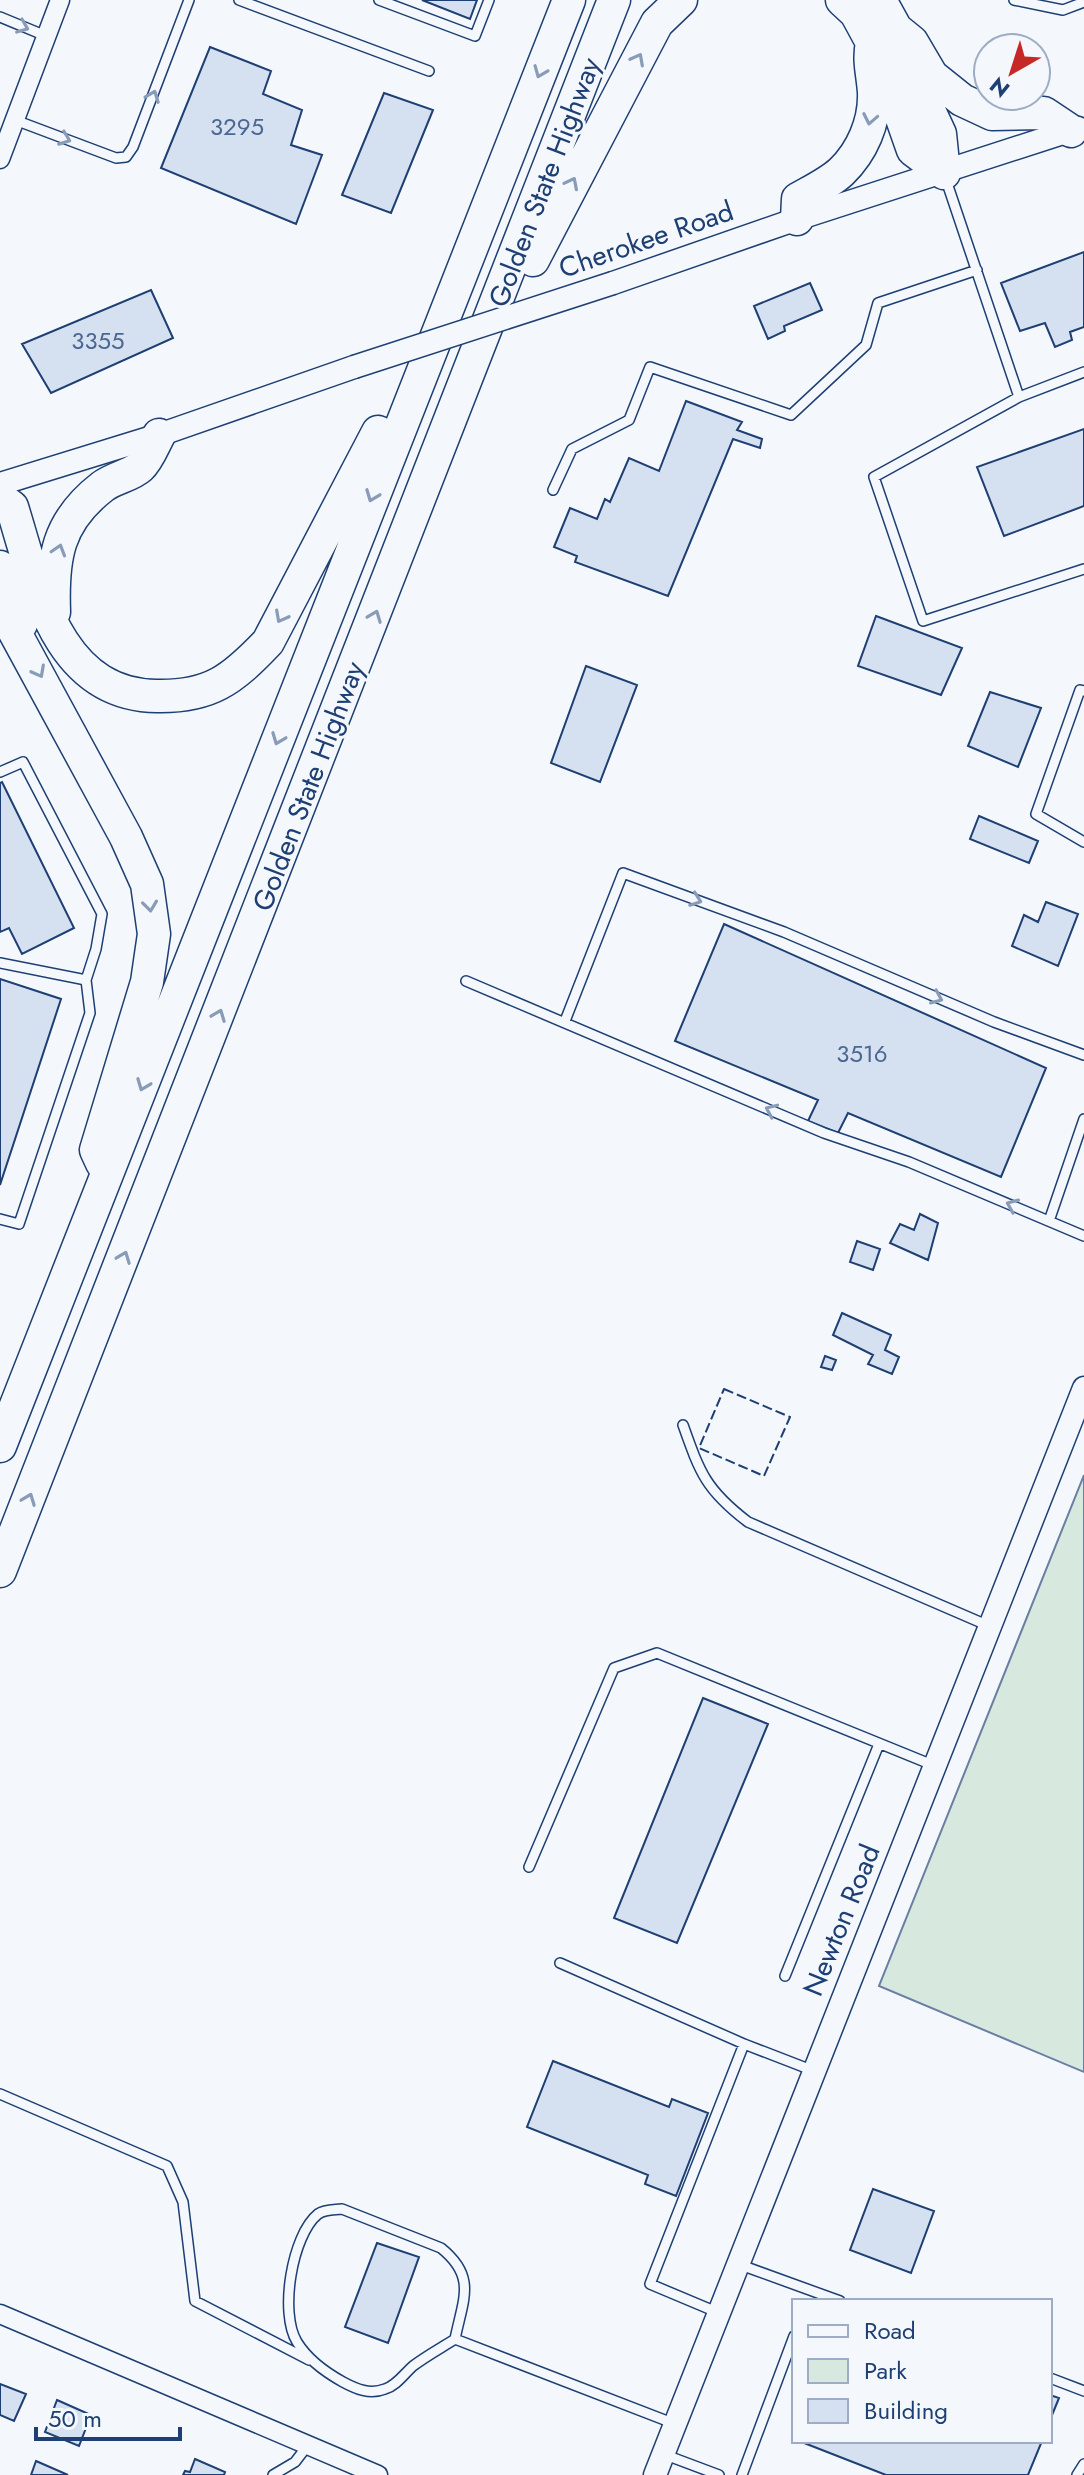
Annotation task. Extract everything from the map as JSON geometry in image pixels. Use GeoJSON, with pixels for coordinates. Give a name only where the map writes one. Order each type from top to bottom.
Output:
{"type":"FeatureCollection","features":[{"type":"Feature","properties":{"kind":"highway","name":"Golden State Highway"},"geometry":{"type":"LineString","coordinates":[[0,1446],[569,0]]}},
{"type":"Feature","properties":{"kind":"highway","name":"Golden State Highway"},"geometry":{"type":"LineString","coordinates":[[0,1571],[614,0]]}},
{"type":"Feature","properties":{"kind":"highway"},"geometry":{"type":"LineString","coordinates":[[490,322],[528,270],[657,23],[681,0]]}},
{"type":"Feature","properties":{"kind":"highway"},"geometry":{"type":"LineString","coordinates":[[842,0],[884,36],[912,42],[932,76],[962,100],[992,114],[1044,113],[1078,128]]}},
{"type":"Feature","properties":{"kind":"highway"},"geometry":{"type":"LineString","coordinates":[[880,0],[884,36],[881,59],[913,150],[944,173]]}},
{"type":"Feature","properties":{"kind":"highway"},"geometry":{"type":"LineString","coordinates":[[797,219],[798,199],[840,173],[862,145],[870,125],[874,94],[868,60],[884,36]]}},
{"type":"Feature","properties":{"kind":"highway"},"geometry":{"type":"LineString","coordinates":[[0,498],[12,507],[44,610],[66,647],[86,671],[108,686],[140,696],[184,697],[216,688],[242,669],[268,642],[382,425],[413,392]]}},
{"type":"Feature","properties":{"kind":"highway"},"geometry":{"type":"LineString","coordinates":[[55,627],[55,557],[67,526],[80,506],[105,484],[140,467],[159,435]]}},
{"type":"Feature","properties":{"kind":"highway"},"geometry":{"type":"LineString","coordinates":[[0,567],[21,617],[20,638]]}},
{"type":"Feature","properties":{"kind":"highway"},"geometry":{"type":"LineString","coordinates":[[0,605],[126,837],[147,884],[154,934],[147,982],[96,1150],[107,1177]]}},
{"type":"Feature","properties":{"kind":"street"},"geometry":{"type":"LineString","coordinates":[[0,159],[60,0]]}},
{"type":"Feature","properties":{"kind":"street","name":"Cherokee Road"},"geometry":{"type":"LineString","coordinates":[[0,484],[159,435],[797,219],[1078,128]]}},
{"type":"Feature","properties":{"kind":"street","name":"Newton Road"},"geometry":{"type":"LineString","coordinates":[[655,2475],[1084,1388]]}},
{"type":"Feature","properties":{"kind":"street"},"geometry":{"type":"LineString","coordinates":[[0,2314],[378,2475]]}},
{"type":"Feature","properties":{"kind":"lane"},"geometry":{"type":"LineString","coordinates":[[15,120],[116,158],[126,157],[133,147],[189,0]]}},
{"type":"Feature","properties":{"kind":"lane"},"geometry":{"type":"LineString","coordinates":[[239,0],[429,71]]}},
{"type":"Feature","properties":{"kind":"lane"},"geometry":{"type":"LineString","coordinates":[[379,0],[475,36],[489,0]]}},
{"type":"Feature","properties":{"kind":"lane"},"geometry":{"type":"LineString","coordinates":[[1014,0],[1063,10],[1084,2]]}},
{"type":"Feature","properties":{"kind":"lane"},"geometry":{"type":"LineString","coordinates":[[0,17],[46,36]]}},
{"type":"Feature","properties":{"kind":"lane"},"geometry":{"type":"LineString","coordinates":[[944,173],[1019,397]]}},
{"type":"Feature","properties":{"kind":"lane"},"geometry":{"type":"LineString","coordinates":[[553,490],[572,449],[629,420],[650,367],[791,415],[866,345],[878,303],[977,270]]}},
{"type":"Feature","properties":{"kind":"lane"},"geometry":{"type":"LineString","coordinates":[[1084,372],[1019,397],[874,477],[923,621],[1084,569]]}},
{"type":"Feature","properties":{"kind":"lane"},"geometry":{"type":"LineString","coordinates":[[1084,691],[1080,690],[1036,814],[1084,842]]}},
{"type":"Feature","properties":{"kind":"lane"},"geometry":{"type":"LineString","coordinates":[[0,772],[23,762],[102,914],[96,949],[86,980],[90,1013],[19,1224],[0,1219]]}},
{"type":"Feature","properties":{"kind":"lane"},"geometry":{"type":"LineString","coordinates":[[565,1021],[623,873],[784,932],[994,1022],[1084,1055]]}},
{"type":"Feature","properties":{"kind":"lane"},"geometry":{"type":"LineString","coordinates":[[0,963],[86,980]]}},
{"type":"Feature","properties":{"kind":"lane"},"geometry":{"type":"LineString","coordinates":[[466,981],[824,1133],[909,1162],[1084,1236]]}},
{"type":"Feature","properties":{"kind":"lane"},"geometry":{"type":"LineString","coordinates":[[1049,1221],[1084,1119]]}},
{"type":"Feature","properties":{"kind":"lane"},"geometry":{"type":"LineString","coordinates":[[683,1425],[709,1487],[748,1522],[989,1626]]}},
{"type":"Feature","properties":{"kind":"lane"},"geometry":{"type":"LineString","coordinates":[[529,1867],[614,1668],[657,1653],[935,1766]]}},
{"type":"Feature","properties":{"kind":"lane"},"geometry":{"type":"LineString","coordinates":[[785,1976],[879,1744]]}},
{"type":"Feature","properties":{"kind":"lane"},"geometry":{"type":"LineString","coordinates":[[560,1963],[744,2044],[814,2071]]}},
{"type":"Feature","properties":{"kind":"lane"},"geometry":{"type":"LineString","coordinates":[[719,2313],[650,2284],[744,2044]]}},
{"type":"Feature","properties":{"kind":"lane"},"geometry":{"type":"LineString","coordinates":[[0,2094],[167,2166],[183,2202],[195,2301],[355,2388],[373,2392],[388,2389],[414,2365],[455,2339],[465,2288],[462,2269],[441,2248],[342,2209],[318,2214],[308,2227],[287,2291],[289,2318],[296,2340],[313,2363]]}},
{"type":"Feature","properties":{"kind":"lane"},"geometry":{"type":"LineString","coordinates":[[738,2264],[835,2299]]}},
{"type":"Feature","properties":{"kind":"lane"},"geometry":{"type":"LineString","coordinates":[[808,2299],[811,2290]]}},
{"type":"Feature","properties":{"kind":"lane"},"geometry":{"type":"LineString","coordinates":[[455,2339],[675,2424]]}},
{"type":"Feature","properties":{"kind":"lane"},"geometry":{"type":"LineString","coordinates":[[742,2475],[792,2341]]}},
{"type":"Feature","properties":{"kind":"lane"},"geometry":{"type":"LineString","coordinates":[[1052,2379],[1084,2391]]}},
{"type":"Feature","properties":{"kind":"lane"},"geometry":{"type":"LineString","coordinates":[[273,2475],[295,2462],[308,2445]]}},
{"type":"Feature","properties":{"kind":"lane"},"geometry":{"type":"LineString","coordinates":[[663,2454],[719,2475]]}},
{"type":"Feature","properties":{"kind":"lane"},"geometry":{"type":"LineString","coordinates":[[1077,2475],[1084,2464]]}},
{"type":"Feature","properties":{"kind":"green space"},"geometry":{"type":"Polygon","coordinates":[[[1084,1475],[1084,2072],[879,1986],[1084,1475]]]}},
{"type":"Feature","properties":{"kind":"building"},"geometry":{"type":"Polygon","coordinates":[[[422,0],[477,0],[470,19],[422,0]]]}},
{"type":"Feature","properties":{"kind":"building"},"geometry":{"type":"Polygon","coordinates":[[[210,47],[271,71],[263,94],[302,110],[291,145],[322,155],[296,224],[161,168],[210,47]]]}},
{"type":"Feature","properties":{"kind":"building"},"geometry":{"type":"Polygon","coordinates":[[[384,93],[433,110],[391,213],[342,195],[384,93]]]}},
{"type":"Feature","properties":{"kind":"building"},"geometry":{"type":"Polygon","coordinates":[[[1084,252],[1084,327],[1070,332],[1072,340],[1055,347],[1045,323],[1020,331],[1001,283],[1084,252]]]}},
{"type":"Feature","properties":{"kind":"building"},"geometry":{"type":"Polygon","coordinates":[[[810,283],[822,310],[784,326],[785,331],[768,339],[754,306],[810,283]]]}},
{"type":"Feature","properties":{"kind":"building"},"geometry":{"type":"Polygon","coordinates":[[[151,290],[173,338],[51,393],[22,344],[151,290]]]}},
{"type":"Feature","properties":{"kind":"building"},"geometry":{"type":"Polygon","coordinates":[[[686,401],[742,422],[737,430],[762,439],[760,448],[733,439],[668,596],[575,562],[577,556],[554,547],[570,508],[597,519],[605,499],[610,502],[629,458],[659,471],[686,401]]]}},
{"type":"Feature","properties":{"kind":"building"},"geometry":{"type":"Polygon","coordinates":[[[1084,429],[1084,506],[1004,536],[977,467],[1084,429]]]}},
{"type":"Feature","properties":{"kind":"building"},"geometry":{"type":"Polygon","coordinates":[[[876,616],[962,648],[941,695],[858,666],[876,616]]]}},
{"type":"Feature","properties":{"kind":"building"},"geometry":{"type":"Polygon","coordinates":[[[586,666],[637,685],[600,782],[551,763],[586,666]]]}},
{"type":"Feature","properties":{"kind":"building"},"geometry":{"type":"Polygon","coordinates":[[[990,692],[1041,708],[1018,767],[968,746],[990,692]]]}},
{"type":"Feature","properties":{"kind":"building"},"geometry":{"type":"Polygon","coordinates":[[[2,782],[74,928],[22,954],[9,928],[0,932],[2,782]]]}},
{"type":"Feature","properties":{"kind":"building"},"geometry":{"type":"Polygon","coordinates":[[[979,816],[1038,841],[1029,863],[970,839],[979,816]]]}},
{"type":"Feature","properties":{"kind":"building"},"geometry":{"type":"Polygon","coordinates":[[[1046,902],[1078,914],[1058,966],[1012,946],[1024,915],[1038,922],[1046,902]]]}},
{"type":"Feature","properties":{"kind":"building"},"geometry":{"type":"Polygon","coordinates":[[[724,924],[1046,1068],[1001,1177],[848,1113],[838,1133],[808,1121],[818,1100],[675,1041],[724,924]]]}},
{"type":"Feature","properties":{"kind":"building"},"geometry":{"type":"Polygon","coordinates":[[[0,979],[61,999],[0,1185],[0,979]]]}},
{"type":"Feature","properties":{"kind":"building"},"geometry":{"type":"Polygon","coordinates":[[[920,1214],[938,1223],[928,1260],[890,1243],[900,1224],[914,1230],[920,1214]]]}},
{"type":"Feature","properties":{"kind":"building"},"geometry":{"type":"Polygon","coordinates":[[[857,1241],[880,1249],[873,1270],[850,1262],[857,1241]]]}},
{"type":"Feature","properties":{"kind":"building"},"geometry":{"type":"Polygon","coordinates":[[[842,1313],[891,1335],[885,1350],[899,1357],[892,1374],[868,1364],[873,1355],[833,1335],[842,1313]]]}},
{"type":"Feature","properties":{"kind":"building"},"geometry":{"type":"Polygon","coordinates":[[[825,1356],[836,1360],[832,1370],[821,1367],[825,1356]]]}},
{"type":"Feature","properties":{"kind":"building"},"geometry":{"type":"Polygon","coordinates":[[[703,1698],[768,1724],[677,1943],[614,1918],[703,1698]]]}},
{"type":"Feature","properties":{"kind":"building"},"geometry":{"type":"Polygon","coordinates":[[[553,2061],[669,2107],[672,2099],[708,2113],[676,2196],[645,2184],[648,2175],[527,2127],[553,2061]]]}},
{"type":"Feature","properties":{"kind":"building"},"geometry":{"type":"Polygon","coordinates":[[[873,2189],[934,2211],[911,2273],[850,2250],[873,2189]]]}},
{"type":"Feature","properties":{"kind":"building"},"geometry":{"type":"Polygon","coordinates":[[[377,2243],[419,2257],[388,2343],[345,2327],[377,2243]]]}},
{"type":"Feature","properties":{"kind":"building"},"geometry":{"type":"Polygon","coordinates":[[[0,2384],[26,2394],[14,2421],[0,2415],[0,2384]]]}},
{"type":"Feature","properties":{"kind":"building"},"geometry":{"type":"Polygon","coordinates":[[[1052,2396],[1059,2398],[1052,2415],[1052,2396]]]}},
{"type":"Feature","properties":{"kind":"building"},"geometry":{"type":"Polygon","coordinates":[[[57,2400],[91,2415],[79,2446],[45,2432],[57,2400]]]}},
{"type":"Feature","properties":{"kind":"building"},"geometry":{"type":"Polygon","coordinates":[[[804,2443],[1041,2443],[1028,2475],[886,2475],[804,2443]]]}},
{"type":"Feature","properties":{"kind":"building"},"geometry":{"type":"Polygon","coordinates":[[[195,2459],[225,2472],[224,2475],[183,2475],[185,2471],[190,2472],[195,2459]]]}},
{"type":"Feature","properties":{"kind":"building"},"geometry":{"type":"Polygon","coordinates":[[[36,2461],[68,2475],[31,2475],[36,2461]]]}},
{"type":"Feature","properties":{"kind":"fence"},"geometry":{"type":"LineString","coordinates":[[724,1389],[790,1417],[764,1476],[699,1448],[724,1389]]}}]}
